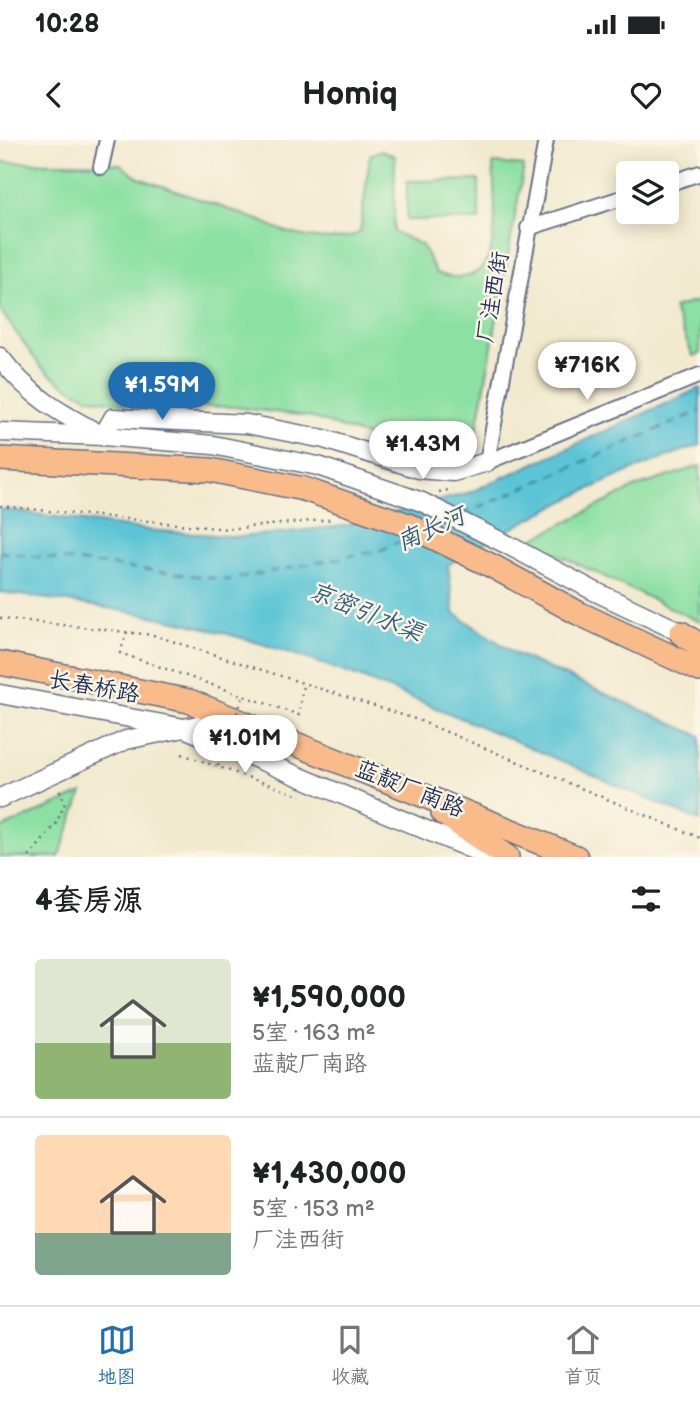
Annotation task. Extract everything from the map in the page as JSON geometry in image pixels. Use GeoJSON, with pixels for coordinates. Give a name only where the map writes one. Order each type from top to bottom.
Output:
{"type":"FeatureCollection","features":[{"type":"Feature","properties":{"kind":"highway"},"geometry":{"type":"LineString","coordinates":[[0,459],[210,470],[304,489],[408,525],[494,567],[578,613],[700,670]]}},
{"type":"Feature","properties":{"kind":"highway","name":"蓝靛厂南路"},"geometry":{"type":"LineString","coordinates":[[0,663],[189,701],[576,857]]}},
{"type":"Feature","properties":{"kind":"highway"},"geometry":{"type":"LineString","coordinates":[[405,787],[507,857]]}},
{"type":"Feature","properties":{"kind":"street"},"geometry":{"type":"LineString","coordinates":[[101,167],[107,140]]}},
{"type":"Feature","properties":{"kind":"street","name":"厂洼西街"},"geometry":{"type":"LineString","coordinates":[[487,461],[546,140]]}},
{"type":"Feature","properties":{"kind":"street"},"geometry":{"type":"LineString","coordinates":[[679,180],[700,173]]}},
{"type":"Feature","properties":{"kind":"street"},"geometry":{"type":"LineString","coordinates":[[528,228],[616,200]]}},
{"type":"Feature","properties":{"kind":"street"},"geometry":{"type":"LineString","coordinates":[[0,357],[13,374],[48,407],[103,436]]}},
{"type":"Feature","properties":{"kind":"street"},"geometry":{"type":"LineString","coordinates":[[103,436],[113,418],[247,424],[324,439],[419,470],[453,472],[487,461],[700,375]]}},
{"type":"Feature","properties":{"kind":"street"},"geometry":{"type":"LineString","coordinates":[[0,432],[103,436],[213,446],[318,466],[422,502],[694,640]]}},
{"type":"Feature","properties":{"kind":"street","name":"长春桥路"},"geometry":{"type":"LineString","coordinates":[[0,694],[184,728],[490,857]]}},
{"type":"Feature","properties":{"kind":"street"},"geometry":{"type":"LineString","coordinates":[[0,799],[127,740],[232,718]]}},
{"type":"Feature","properties":{"kind":"path"},"geometry":{"type":"LineString","coordinates":[[0,618],[153,635],[418,720],[700,838]]}},
{"type":"Feature","properties":{"kind":"path"},"geometry":{"type":"LineString","coordinates":[[127,632],[120,653],[299,715],[303,684]]}},
{"type":"Feature","properties":{"kind":"path"},"geometry":{"type":"LineString","coordinates":[[218,766],[244,694]]}},
{"type":"Feature","properties":{"kind":"path"},"geometry":{"type":"LineString","coordinates":[[182,754],[305,797]]}},
{"type":"Feature","properties":{"kind":"path"},"geometry":{"type":"LineString","coordinates":[[29,857],[56,824],[65,803],[53,774]]}},
{"type":"Feature","properties":{"kind":"green space"},"geometry":{"type":"Polygon","coordinates":[[[381,150],[395,156],[394,232],[422,245],[436,273],[459,277],[476,273],[486,261],[492,244],[495,224],[493,163],[524,166],[477,430],[467,448],[448,454],[420,454],[307,416],[234,407],[124,404],[87,397],[60,382],[41,367],[0,310],[0,162],[119,164],[139,178],[286,231],[325,239],[360,232],[370,155],[381,150]]]}},
{"type":"Feature","properties":{"kind":"green space"},"geometry":{"type":"Polygon","coordinates":[[[479,180],[479,220],[407,220],[407,181],[479,180]]]}},
{"type":"Feature","properties":{"kind":"green space"},"geometry":{"type":"Polygon","coordinates":[[[700,300],[700,354],[693,356],[673,308],[700,300]]]}},
{"type":"Feature","properties":{"kind":"green space"},"geometry":{"type":"Polygon","coordinates":[[[700,466],[700,622],[529,541],[636,487],[700,466]]]}},
{"type":"Feature","properties":{"kind":"green space"},"geometry":{"type":"Polygon","coordinates":[[[82,793],[59,857],[0,857],[0,829],[82,793]]]}},
{"type":"Feature","properties":{"kind":"water"},"geometry":{"type":"Polygon","coordinates":[[[700,388],[700,445],[602,483],[509,530],[448,565],[454,613],[516,654],[700,736],[700,821],[448,712],[254,641],[119,610],[0,592],[0,509],[147,530],[241,537],[344,526],[471,492],[700,388]]]}},
{"type":"Feature","properties":{"kind":"ferry route"},"geometry":{"type":"LineString","coordinates":[[463,514],[700,411]]}},
{"type":"Feature","properties":{"kind":"ferry route"},"geometry":{"type":"LineString","coordinates":[[435,527],[446,522]]}},
{"type":"Feature","properties":{"kind":"ferry route"},"geometry":{"type":"LineString","coordinates":[[0,552],[229,580],[381,550],[410,537]]}},
{"type":"Feature","properties":{"kind":"water label","name":"南长河"},"geometry":{"type":"Point","coordinates":[431,529]}},
{"type":"Feature","properties":{"kind":"water label","name":"京密引水渠"},"geometry":{"type":"Point","coordinates":[366,612]}}]}
